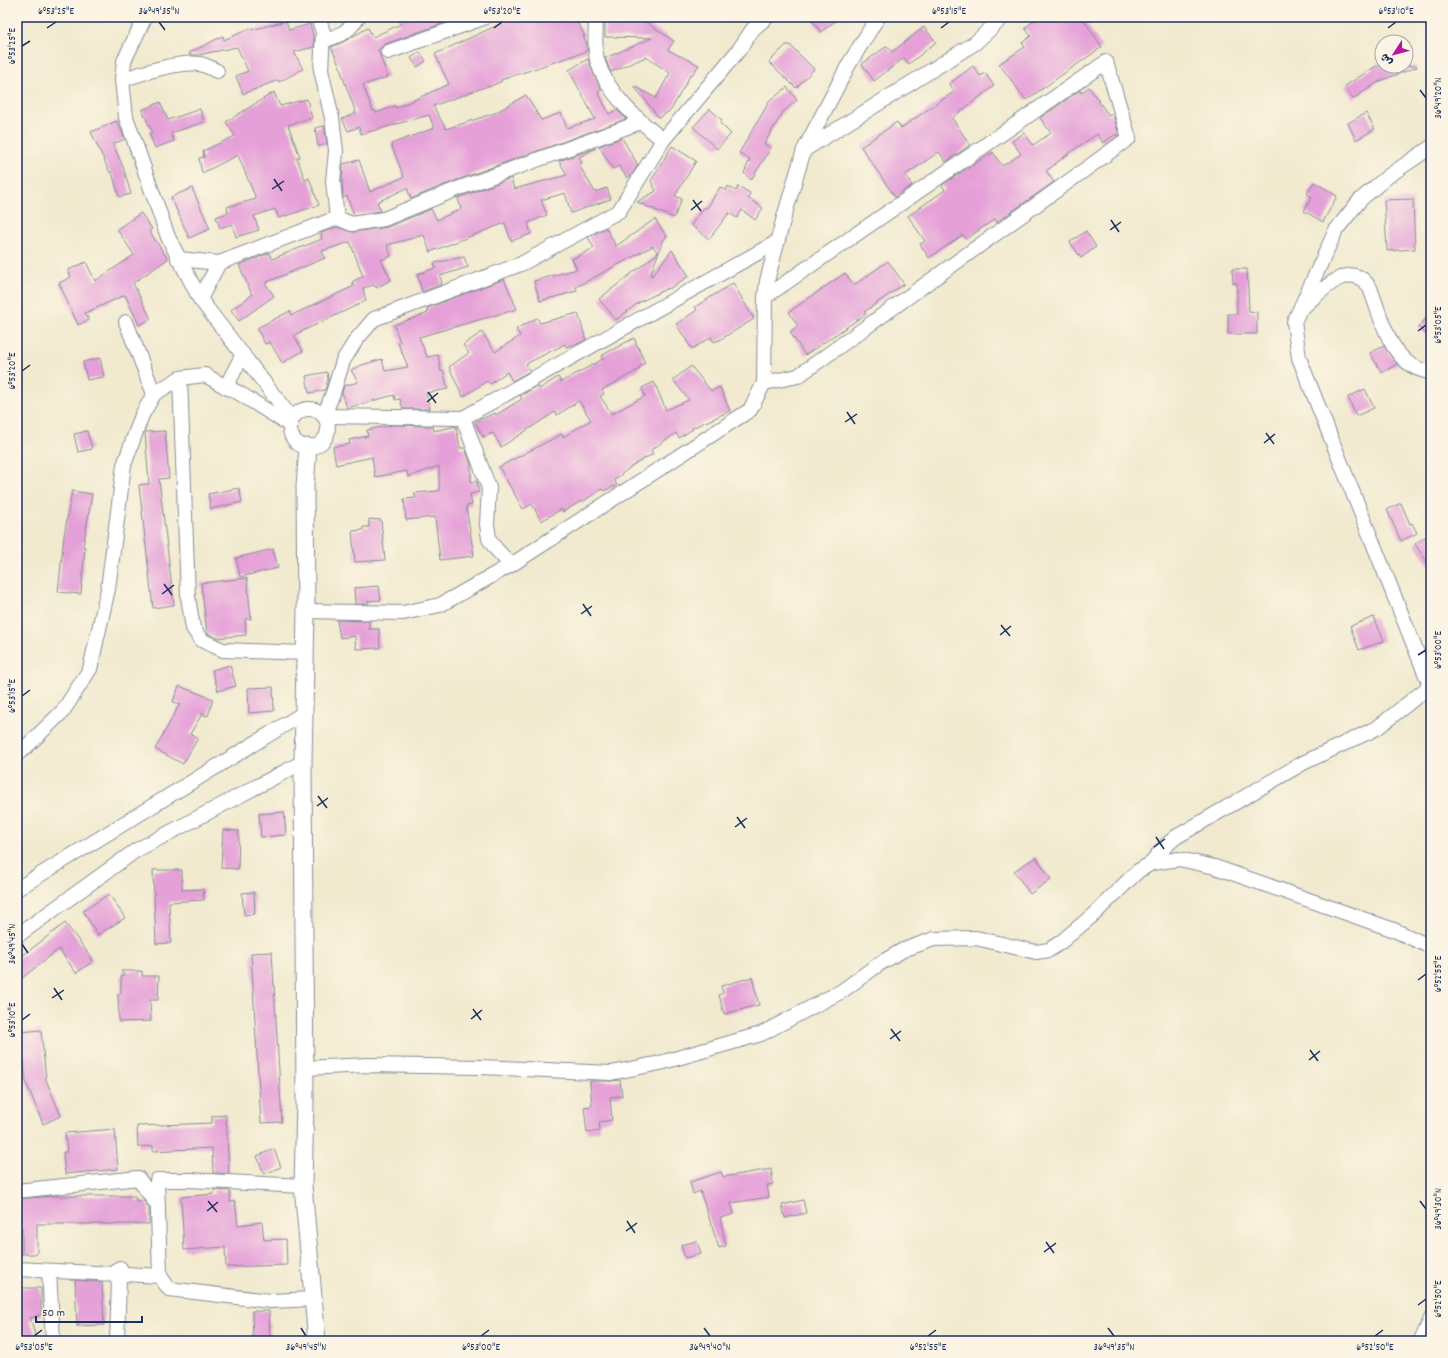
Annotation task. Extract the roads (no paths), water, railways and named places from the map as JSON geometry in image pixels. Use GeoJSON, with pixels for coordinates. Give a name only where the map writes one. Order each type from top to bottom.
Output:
{"type":"FeatureCollection","features":[{"type":"Feature","properties":{"kind":"street"},"geometry":{"type":"LineString","coordinates":[[145,17],[124,61],[122,80],[126,117],[168,237],[178,259],[200,299],[243,354],[291,422]]}},
{"type":"Feature","properties":{"kind":"street"},"geometry":{"type":"LineString","coordinates":[[318,17],[323,32],[321,70],[332,118],[336,151],[333,181],[337,218]]}},
{"type":"Feature","properties":{"kind":"street"},"geometry":{"type":"LineString","coordinates":[[323,41],[344,34],[353,25],[358,17]]}},
{"type":"Feature","properties":{"kind":"street"},"geometry":{"type":"LineString","coordinates":[[388,52],[486,17]]}},
{"type":"Feature","properties":{"kind":"street"},"geometry":{"type":"LineString","coordinates":[[596,17],[595,44],[597,60],[610,88],[641,122],[663,140]]}},
{"type":"Feature","properties":{"kind":"street"},"geometry":{"type":"LineString","coordinates":[[324,416],[343,361],[356,340],[374,319],[521,264],[619,211],[663,140],[738,51],[753,29],[767,17]]}},
{"type":"Feature","properties":{"kind":"street"},"geometry":{"type":"LineString","coordinates":[[306,611],[403,613],[440,605],[511,565],[750,410],[764,383],[765,297],[767,281],[804,150],[849,64],[878,17]]}},
{"type":"Feature","properties":{"kind":"street"},"geometry":{"type":"LineString","coordinates":[[804,150],[975,43],[1003,17]]}},
{"type":"Feature","properties":{"kind":"street"},"geometry":{"type":"LineString","coordinates":[[764,383],[798,376],[1129,138],[1106,62],[765,297]]}},
{"type":"Feature","properties":{"kind":"street"},"geometry":{"type":"LineString","coordinates":[[122,80],[146,72],[179,65],[200,64],[217,71]]}},
{"type":"Feature","properties":{"kind":"street"},"geometry":{"type":"LineString","coordinates":[[178,259],[219,263],[337,218],[352,224],[384,219],[457,189],[641,122]]}},
{"type":"Feature","properties":{"kind":"street"},"geometry":{"type":"LineString","coordinates":[[1152,863],[1156,855],[1176,837],[1303,763],[1377,728],[1431,687],[1299,358],[1294,322],[1336,230],[1360,200],[1387,177],[1431,147]]}},
{"type":"Feature","properties":{"kind":"street"},"geometry":{"type":"LineString","coordinates":[[324,416],[463,418],[777,242]]}},
{"type":"Feature","properties":{"kind":"street"},"geometry":{"type":"LineString","coordinates":[[200,299],[219,263]]}},
{"type":"Feature","properties":{"kind":"street"},"geometry":{"type":"LineString","coordinates":[[1301,308],[1339,277],[1346,275],[1360,277],[1370,288],[1390,342],[1400,356],[1413,366],[1431,372]]}},
{"type":"Feature","properties":{"kind":"street"},"geometry":{"type":"LineString","coordinates":[[126,322],[154,394]]}},
{"type":"Feature","properties":{"kind":"street"},"geometry":{"type":"LineString","coordinates":[[226,388],[243,354]]}},
{"type":"Feature","properties":{"kind":"street"},"geometry":{"type":"LineString","coordinates":[[17,754],[63,711],[90,669],[108,590],[124,465],[142,415],[154,394],[180,378],[205,375],[226,388],[239,393],[291,422]]}},
{"type":"Feature","properties":{"kind":"street"},"geometry":{"type":"LineString","coordinates":[[180,378],[188,597],[193,628],[201,640],[223,650],[305,653]]}},
{"type":"Feature","properties":{"kind":"street"},"geometry":{"type":"LineString","coordinates":[[304,409],[315,410],[324,416],[327,421],[328,434],[320,444],[314,447],[302,446],[292,438],[290,431],[291,422],[300,411],[304,409]]}},
{"type":"Feature","properties":{"kind":"street"},"geometry":{"type":"LineString","coordinates":[[463,418],[489,488],[487,524],[489,539],[511,565]]}},
{"type":"Feature","properties":{"kind":"street"},"geometry":{"type":"LineString","coordinates":[[308,447],[305,486],[306,611],[303,762],[305,1068],[303,1186],[317,1341]]}},
{"type":"Feature","properties":{"kind":"street"},"geometry":{"type":"LineString","coordinates":[[17,889],[304,713]]}},
{"type":"Feature","properties":{"kind":"street"},"geometry":{"type":"LineString","coordinates":[[17,936],[135,851],[303,762]]}},
{"type":"Feature","properties":{"kind":"street"},"geometry":{"type":"LineString","coordinates":[[305,1068],[368,1065],[480,1067],[611,1073],[660,1063],[761,1034],[842,991],[868,972],[903,950],[934,939],[976,938],[1036,952],[1049,950],[1093,916],[1138,871],[1152,863],[1179,860],[1215,867],[1394,930],[1431,947]]}},
{"type":"Feature","properties":{"kind":"street"},"geometry":{"type":"LineString","coordinates":[[17,1191],[138,1178],[158,1206]]}},
{"type":"Feature","properties":{"kind":"street"},"geometry":{"type":"LineString","coordinates":[[303,1186],[189,1180],[157,1180],[160,1276],[169,1289],[270,1301],[313,1299]]}},
{"type":"Feature","properties":{"kind":"street"},"geometry":{"type":"LineString","coordinates":[[17,1269],[160,1276]]}},
{"type":"Feature","properties":{"kind":"street"},"geometry":{"type":"LineString","coordinates":[[48,1271],[53,1341]]}},
{"type":"Feature","properties":{"kind":"street"},"geometry":{"type":"LineString","coordinates":[[117,1341],[120,1275]]}},
{"type":"Feature","properties":{"kind":"street"},"geometry":{"type":"LineString","coordinates":[[1421,1341],[1431,1319]]}}]}
